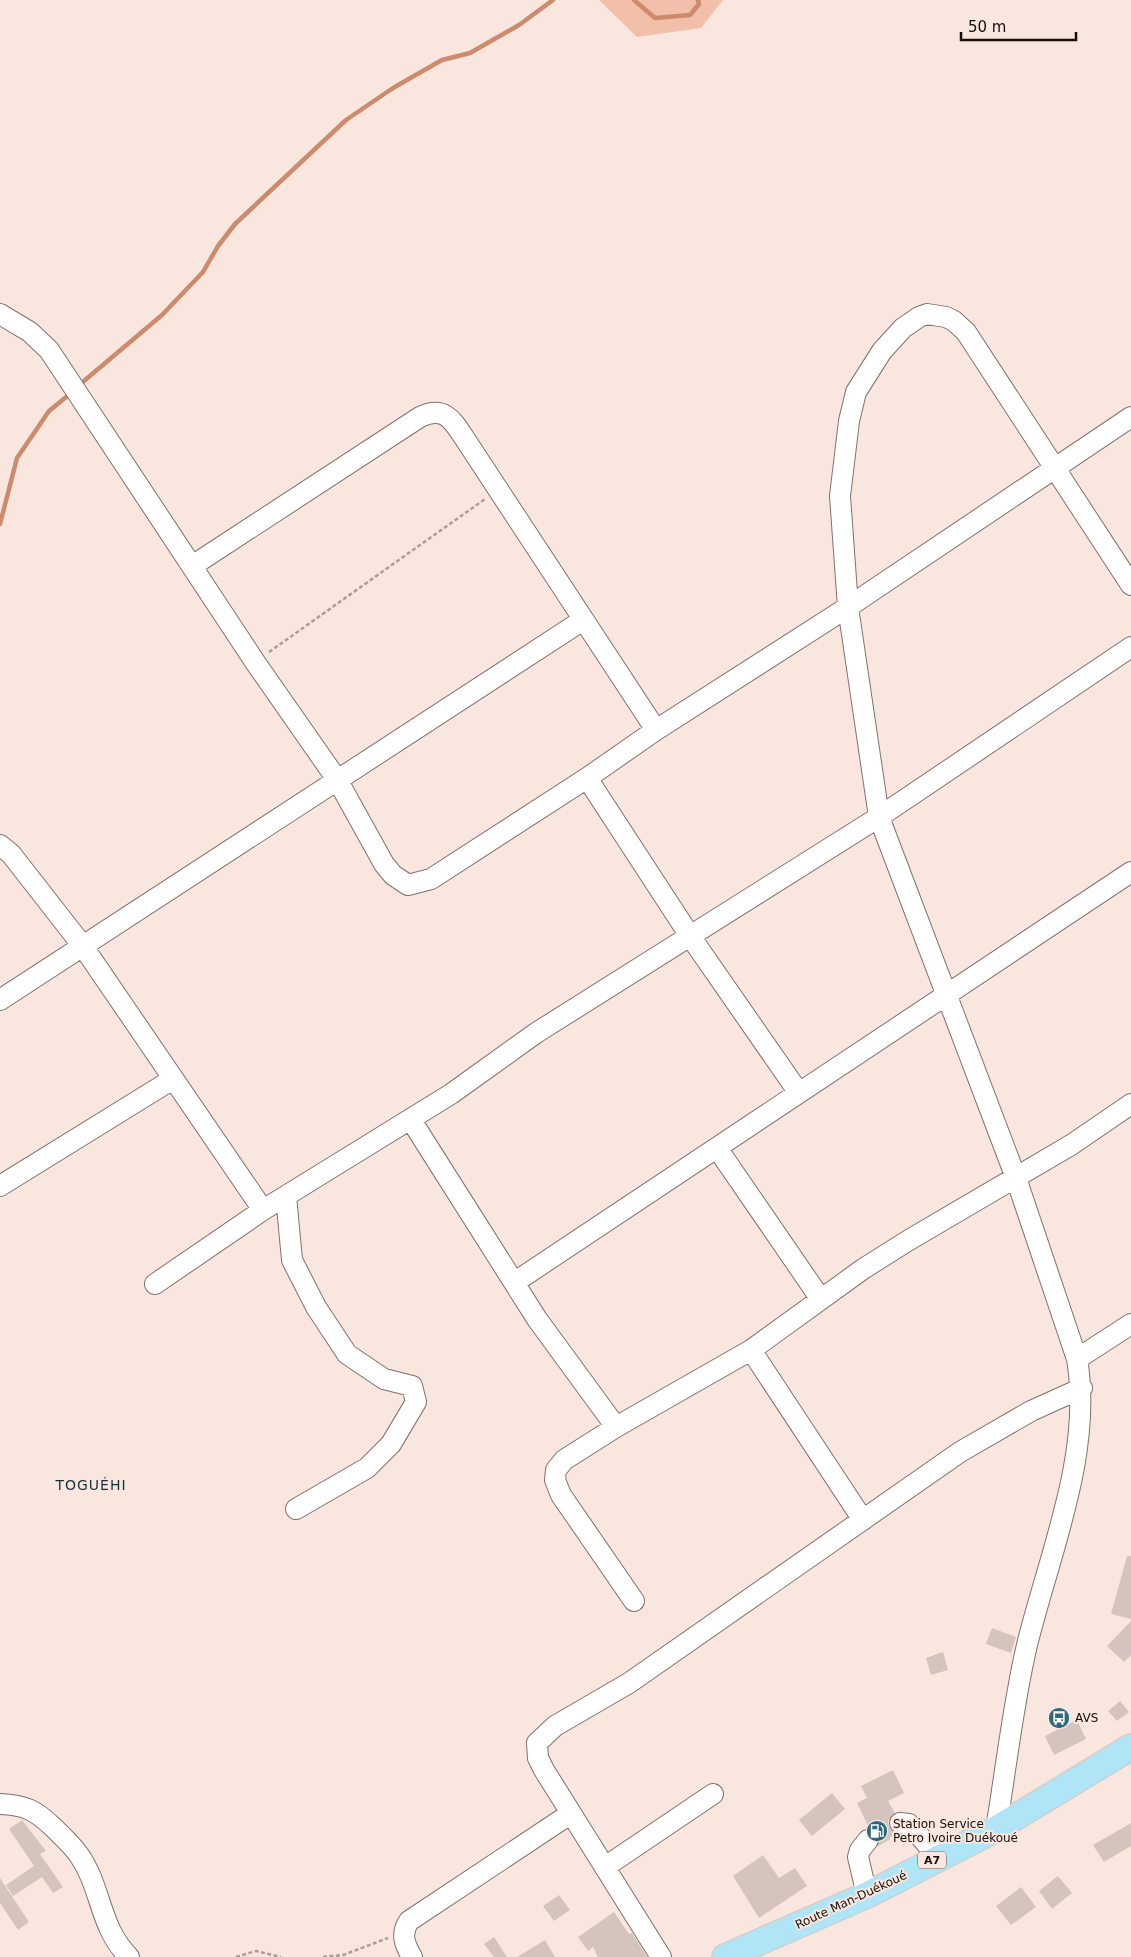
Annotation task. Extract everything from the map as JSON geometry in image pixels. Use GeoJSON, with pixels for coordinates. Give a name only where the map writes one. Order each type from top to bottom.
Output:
{"type":"FeatureCollection","features":[{"type":"Feature","properties":{"kind":"main road","name":"Route Man-Duékoué"},"geometry":{"type":"LineString","coordinates":[[725,1957],[867,1895],[996,1829],[1131,1747]]}},
{"type":"Feature","properties":{"kind":"street"},"geometry":{"type":"LineString","coordinates":[[0,314],[30,332],[49,350],[255,662],[338,781],[384,864],[393,875],[408,885],[430,879],[587,778],[656,730],[848,607],[1056,469],[1131,417]]}},
{"type":"Feature","properties":{"kind":"street"},"geometry":{"type":"LineString","coordinates":[[996,1829],[1027,1646],[1072,1484],[1082,1388],[1077,1359],[1016,1178],[948,994],[879,817],[848,607],[840,496],[849,421],[856,392],[866,373],[888,344],[910,324],[927,314],[936,314],[954,321],[966,332],[1131,585]]}},
{"type":"Feature","properties":{"kind":"street"},"geometry":{"type":"LineString","coordinates":[[192,566],[420,417],[429,414],[442,414],[450,418],[656,730]]}},
{"type":"Feature","properties":{"kind":"street"},"geometry":{"type":"LineString","coordinates":[[0,1000],[583,620]]}},
{"type":"Feature","properties":{"kind":"street"},"geometry":{"type":"LineString","coordinates":[[155,1284],[263,1210],[451,1094],[536,1033],[879,817],[1131,647]]}},
{"type":"Feature","properties":{"kind":"street"},"geometry":{"type":"LineString","coordinates":[[587,778],[690,936],[799,1092]]}},
{"type":"Feature","properties":{"kind":"street"},"geometry":{"type":"LineString","coordinates":[[0,845],[11,854],[82,945],[263,1210]]}},
{"type":"Feature","properties":{"kind":"street"},"geometry":{"type":"LineString","coordinates":[[515,1282],[1131,872]]}},
{"type":"Feature","properties":{"kind":"street"},"geometry":{"type":"LineString","coordinates":[[0,1186],[173,1080]]}},
{"type":"Feature","properties":{"kind":"street"},"geometry":{"type":"LineString","coordinates":[[634,1601],[561,1495],[555,1480],[556,1470],[564,1460],[616,1427],[751,1350],[820,1298],[909,1240],[1016,1178],[1131,1104]]}},
{"type":"Feature","properties":{"kind":"street"},"geometry":{"type":"LineString","coordinates":[[411,1120],[537,1319],[616,1427]]}},
{"type":"Feature","properties":{"kind":"street"},"geometry":{"type":"LineString","coordinates":[[717,1148],[820,1298]]}},
{"type":"Feature","properties":{"kind":"street"},"geometry":{"type":"LineString","coordinates":[[286,1196],[292,1260],[316,1307],[347,1354],[384,1379],[412,1386],[416,1402],[391,1444],[367,1468],[296,1509]]}},
{"type":"Feature","properties":{"kind":"street"},"geometry":{"type":"LineString","coordinates":[[1077,1359],[1131,1324]]}},
{"type":"Feature","properties":{"kind":"street"},"geometry":{"type":"LineString","coordinates":[[751,1350],[864,1520]]}},
{"type":"Feature","properties":{"kind":"street"},"geometry":{"type":"LineString","coordinates":[[661,1957],[570,1814],[538,1758],[536,1750],[539,1739],[556,1726],[629,1683],[960,1452],[1000,1428],[1082,1388]]}},
{"type":"Feature","properties":{"kind":"street"},"geometry":{"type":"LineString","coordinates":[[605,1867],[713,1794]]}},
{"type":"Feature","properties":{"kind":"street"},"geometry":{"type":"LineString","coordinates":[[0,1804],[20,1804],[39,1814],[80,1856],[108,1929],[119,1946],[130,1957]]}},
{"type":"Feature","properties":{"kind":"street"},"geometry":{"type":"LineString","coordinates":[[412,1957],[404,1940],[404,1932],[409,1921],[418,1913],[570,1814]]}},
{"type":"Feature","properties":{"kind":"street"},"geometry":{"type":"LineString","coordinates":[[900,1823],[909,1824],[938,1857]]}},
{"type":"Feature","properties":{"kind":"street"},"geometry":{"type":"LineString","coordinates":[[867,1895],[858,1857],[860,1850],[868,1840]]}},
{"type":"Feature","properties":{"kind":"path"},"geometry":{"type":"LineString","coordinates":[[255,662],[498,490]]}},
{"type":"Feature","properties":{"kind":"path"},"geometry":{"type":"LineString","coordinates":[[323,1957],[343,1955],[404,1932]]}},
{"type":"Feature","properties":{"kind":"path"},"geometry":{"type":"LineString","coordinates":[[236,1957],[256,1951],[281,1957]]}},
{"type":"Feature","properties":{"kind":"shaded area"},"geometry":{"type":"Polygon","coordinates":[[[599,0],[723,0],[701,28],[637,37],[599,0]]]}},
{"type":"Feature","properties":{"kind":"building"},"geometry":{"type":"Polygon","coordinates":[[[1127,1556],[1131,1556],[1131,1619],[1111,1614],[1127,1556]]]}},
{"type":"Feature","properties":{"kind":"building"},"geometry":{"type":"Polygon","coordinates":[[[1131,1621],[1131,1655],[1124,1662],[1107,1646],[1131,1621]]]}},
{"type":"Feature","properties":{"kind":"building"},"geometry":{"type":"Polygon","coordinates":[[[992,1628],[1016,1637],[1011,1653],[986,1644],[992,1628]]]}},
{"type":"Feature","properties":{"kind":"building"},"geometry":{"type":"Polygon","coordinates":[[[943,1652],[948,1670],[931,1675],[926,1658],[943,1652]]]}},
{"type":"Feature","properties":{"kind":"building"},"geometry":{"type":"Polygon","coordinates":[[[1120,1701],[1129,1712],[1117,1721],[1108,1711],[1120,1701]]]}},
{"type":"Feature","properties":{"kind":"building"},"geometry":{"type":"Polygon","coordinates":[[[1077,1720],[1086,1739],[1054,1755],[1045,1736],[1077,1720]]]}},
{"type":"Feature","properties":{"kind":"building"},"geometry":{"type":"Polygon","coordinates":[[[893,1770],[904,1793],[888,1801],[895,1813],[888,1821],[889,1827],[896,1834],[879,1843],[879,1835],[869,1828],[857,1803],[867,1798],[861,1786],[893,1770]]]}},
{"type":"Feature","properties":{"kind":"building"},"geometry":{"type":"Polygon","coordinates":[[[832,1793],[845,1809],[812,1836],[799,1820],[832,1793]]]}},
{"type":"Feature","properties":{"kind":"building"},"geometry":{"type":"Polygon","coordinates":[[[22,1820],[46,1851],[40,1854],[63,1887],[53,1893],[42,1877],[13,1896],[6,1885],[34,1866],[9,1829],[22,1820]]]}},
{"type":"Feature","properties":{"kind":"building"},"geometry":{"type":"Polygon","coordinates":[[[1131,1823],[1131,1846],[1104,1862],[1093,1845],[1131,1823]]]}},
{"type":"Feature","properties":{"kind":"building"},"geometry":{"type":"Polygon","coordinates":[[[763,1855],[779,1878],[795,1868],[807,1886],[759,1918],[733,1876],[763,1855]]]}},
{"type":"Feature","properties":{"kind":"building"},"geometry":{"type":"Polygon","coordinates":[[[1058,1876],[1072,1893],[1052,1909],[1039,1891],[1058,1876]]]}},
{"type":"Feature","properties":{"kind":"building"},"geometry":{"type":"Polygon","coordinates":[[[0,1878],[29,1922],[18,1930],[0,1903],[0,1878]]]}},
{"type":"Feature","properties":{"kind":"building"},"geometry":{"type":"Polygon","coordinates":[[[1021,1887],[1036,1907],[1011,1925],[996,1906],[1021,1887]]]}},
{"type":"Feature","properties":{"kind":"building"},"geometry":{"type":"Polygon","coordinates":[[[559,1895],[570,1910],[554,1921],[543,1906],[559,1895]]]}},
{"type":"Feature","properties":{"kind":"building"},"geometry":{"type":"Polygon","coordinates":[[[614,1912],[629,1934],[632,1933],[647,1957],[598,1957],[593,1947],[588,1951],[578,1937],[614,1912]]]}},
{"type":"Feature","properties":{"kind":"building"},"geometry":{"type":"Polygon","coordinates":[[[494,1937],[507,1957],[494,1957],[484,1944],[494,1937]]]}},
{"type":"Feature","properties":{"kind":"building"},"geometry":{"type":"Polygon","coordinates":[[[545,1940],[555,1957],[517,1957],[545,1940]]]}},
{"type":"Feature","properties":{"kind":"waterway"},"geometry":{"type":"LineString","coordinates":[[78,386],[162,315],[203,272],[218,246],[235,224],[346,120],[393,88],[442,60],[470,53],[519,25],[553,0]]}},
{"type":"Feature","properties":{"kind":"waterway"},"geometry":{"type":"LineString","coordinates":[[634,0],[655,18],[690,15],[699,4],[698,0]]}},
{"type":"Feature","properties":{"kind":"waterway"},"geometry":{"type":"LineString","coordinates":[[0,524],[17,458],[49,411],[71,393]]}},
{"type":"Feature","properties":{"kind":"tunnel"},"geometry":{"type":"LineString","coordinates":[[868,1840],[900,1823]]}},
{"type":"Feature","properties":{"kind":"place","name":"AVS"},"geometry":{"type":"Point","coordinates":[1059,1718]}},
{"type":"Feature","properties":{"kind":"place","name":"Station Service Petro Ivoire Duékoué"},"geometry":{"type":"Point","coordinates":[877,1831]}},
{"type":"Feature","properties":{"kind":"district","name":"TOGUÉHI"},"geometry":{"type":"Point","coordinates":[91,1485]}}]}
